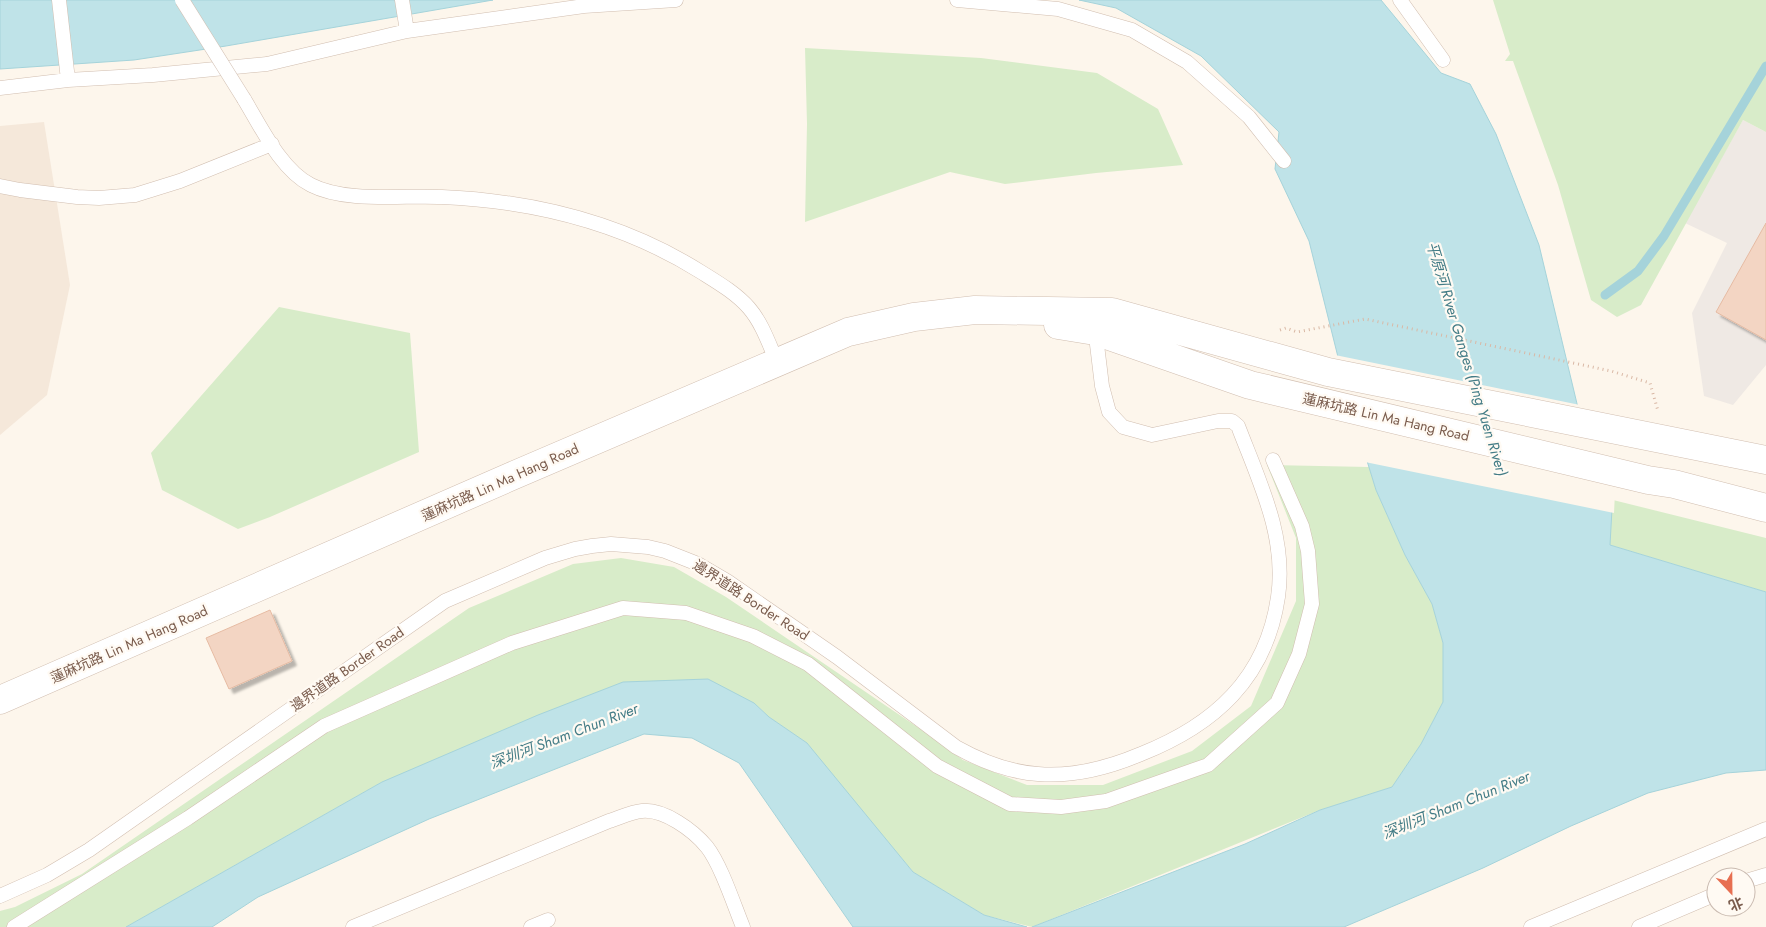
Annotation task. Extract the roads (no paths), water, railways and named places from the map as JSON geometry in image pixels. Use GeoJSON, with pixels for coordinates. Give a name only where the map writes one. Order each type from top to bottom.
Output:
{"type":"FeatureCollection","features":[{"type":"Feature","properties":{"kind":"street","name":"蓮麻坑路 Lin Ma Hang Road"},"geometry":{"type":"LineString","coordinates":[[0,700],[848,332],[895,320],[939,313],[975,310],[1012,310],[1094,321],[1250,385],[1648,480],[1674,484],[1766,508]]}},
{"type":"Feature","properties":{"kind":"street","name":"蓮麻坑路 Lin Ma Hang Road"},"geometry":{"type":"LineString","coordinates":[[1094,321],[1112,312],[1328,372],[1766,460]]}},
{"type":"Feature","properties":{"kind":"lane"},"geometry":{"type":"LineString","coordinates":[[59,0],[68,80]]}},
{"type":"Feature","properties":{"kind":"lane"},"geometry":{"type":"LineString","coordinates":[[182,0],[272,144],[284,162],[299,178],[328,192],[353,196],[461,198],[521,204],[587,220],[632,236],[689,264],[733,294],[754,315],[762,328],[776,362]]}},
{"type":"Feature","properties":{"kind":"lane"},"geometry":{"type":"LineString","coordinates":[[402,0],[407,32]]}},
{"type":"Feature","properties":{"kind":"lane"},"geometry":{"type":"LineString","coordinates":[[0,88],[68,80],[153,76],[266,64],[407,32],[584,6],[676,0]]}},
{"type":"Feature","properties":{"kind":"lane"},"geometry":{"type":"LineString","coordinates":[[957,0],[1058,9],[1132,30],[1187,62],[1249,117],[1284,161]]}},
{"type":"Feature","properties":{"kind":"lane"},"geometry":{"type":"LineString","coordinates":[[1400,0],[1443,60]]}},
{"type":"Feature","properties":{"kind":"lane"},"geometry":{"type":"LineString","coordinates":[[0,186],[77,197],[135,196],[180,181],[272,144]]}},
{"type":"Feature","properties":{"kind":"lane","name":"邊界道路 Border Road"},"geometry":{"type":"LineString","coordinates":[[0,896],[47,875],[89,850],[445,602],[545,558],[592,546],[611,544],[648,547],[665,551],[698,564],[727,581],[837,657],[956,747],[1002,768],[1053,775],[1087,772],[1124,761],[1176,739],[1200,724],[1224,705],[1242,684],[1261,654],[1275,615],[1280,574],[1277,535],[1271,512],[1238,426],[1232,421],[1152,435],[1123,427],[1109,412],[1102,386],[1094,321]]}},
{"type":"Feature","properties":{"kind":"lane"},"geometry":{"type":"LineString","coordinates":[[14,927],[188,818],[324,726],[512,643],[623,608],[686,614],[753,636],[777,648],[808,664],[937,766],[1010,804],[1061,806],[1106,801],[1208,765],[1277,703],[1299,654],[1312,604],[1308,551],[1302,526],[1273,460]]}},
{"type":"Feature","properties":{"kind":"lane"},"geometry":{"type":"LineString","coordinates":[[353,927],[609,821],[642,811],[663,814],[684,826],[707,847],[719,870],[743,927]]}},
{"type":"Feature","properties":{"kind":"lane"},"geometry":{"type":"LineString","coordinates":[[1531,927],[1766,829]]}},
{"type":"Feature","properties":{"kind":"lane"},"geometry":{"type":"LineString","coordinates":[[1639,927],[1706,898]]}},
{"type":"Feature","properties":{"kind":"lane"},"geometry":{"type":"LineString","coordinates":[[531,927],[548,920]]}},
{"type":"Feature","properties":{"kind":"water"},"geometry":{"type":"Polygon","coordinates":[[[0,0],[493,0],[134,60],[0,69],[0,0]]]}},
{"type":"Feature","properties":{"kind":"water"},"geometry":{"type":"Polygon","coordinates":[[[1079,0],[1381,0],[1441,73],[1470,84],[1496,134],[1539,245],[1590,458],[1614,473],[1610,545],[1766,592],[1766,770],[1726,773],[1648,793],[1571,826],[1483,868],[1344,927],[1032,927],[1245,844],[1320,810],[1392,787],[1421,744],[1443,702],[1443,643],[1432,604],[1405,555],[1376,490],[1351,409],[1309,241],[1275,169],[1279,132],[1201,56],[1116,8],[1079,0]]]}},
{"type":"Feature","properties":{"kind":"water","name":"深圳河 Sham Chun River"},"geometry":{"type":"Polygon","coordinates":[[[708,679],[754,703],[769,717],[807,743],[913,872],[984,915],[1027,927],[853,927],[739,763],[692,738],[644,734],[429,819],[258,897],[212,927],[126,927],[382,782],[538,715],[623,682],[708,679]]]}},
{"type":"Feature","properties":{"kind":"waterway"},"geometry":{"type":"LineString","coordinates":[[1605,295],[1638,271],[1664,236],[1766,66]]}},
{"type":"Feature","properties":{"kind":"water label","name":"平原河 River Ganges (Ping Yuen River)"},"geometry":{"type":"Point","coordinates":[1467,359]}}]}
